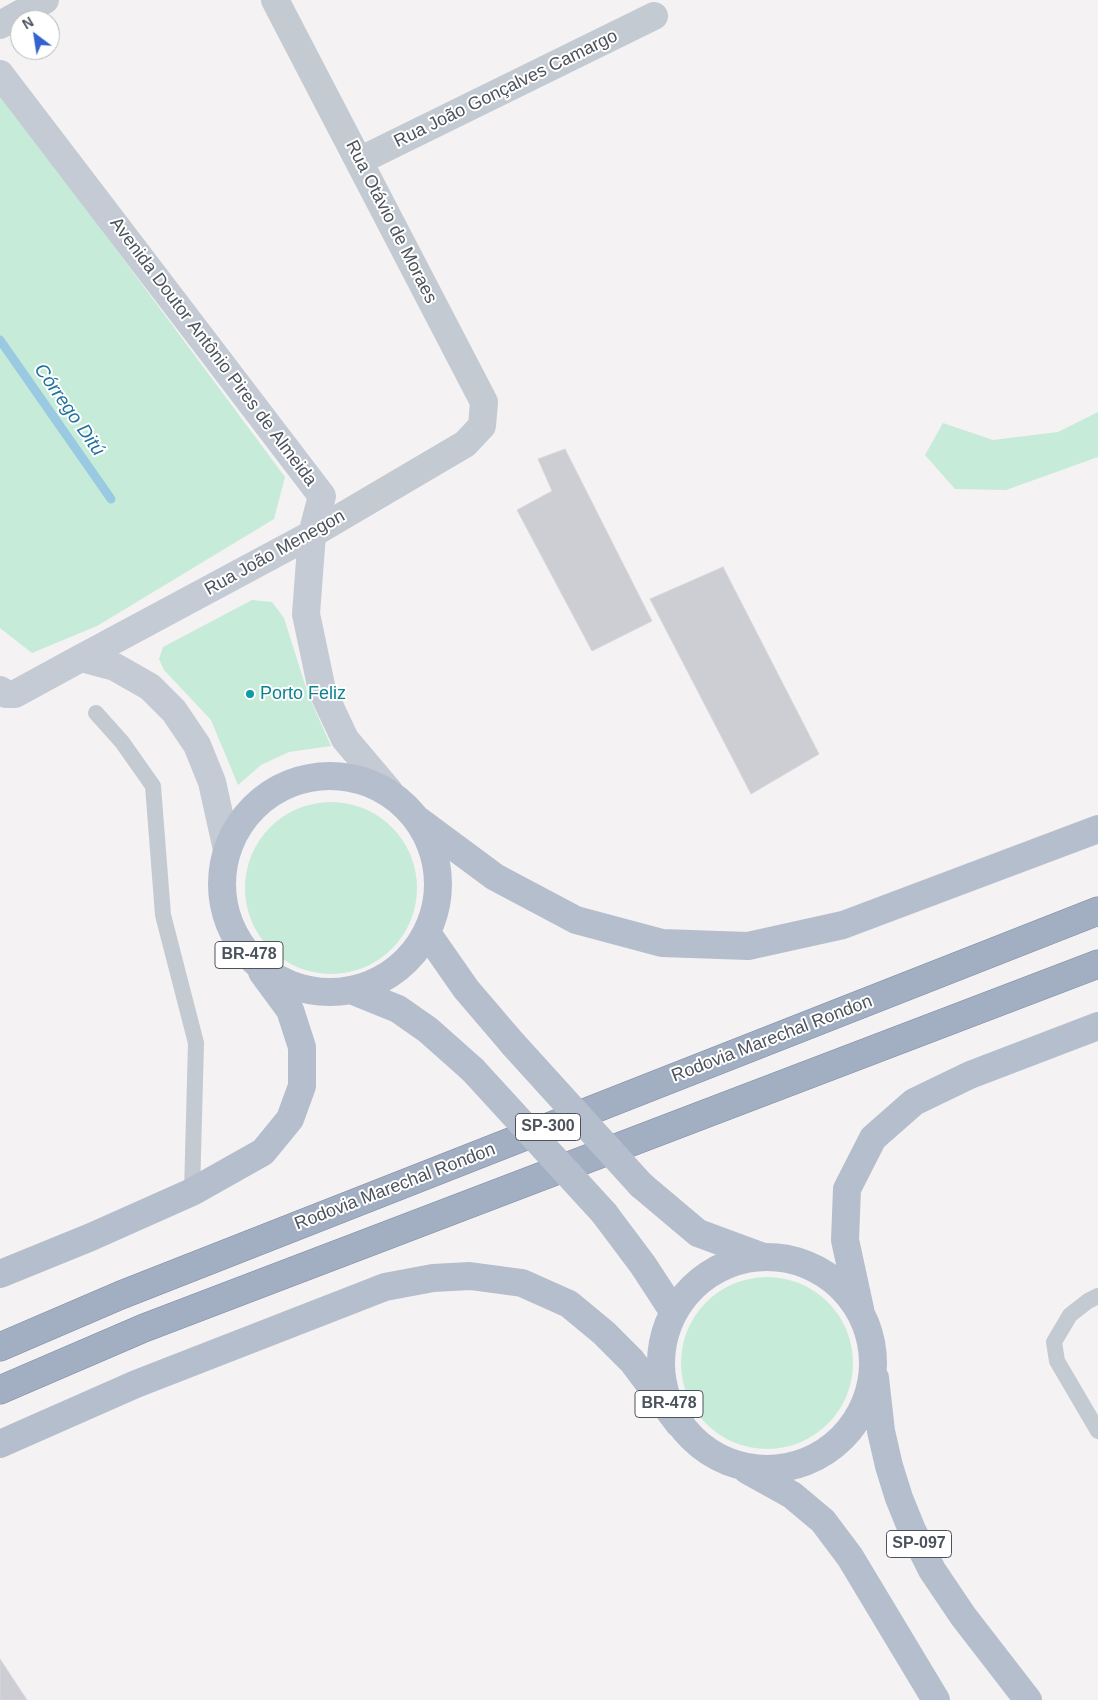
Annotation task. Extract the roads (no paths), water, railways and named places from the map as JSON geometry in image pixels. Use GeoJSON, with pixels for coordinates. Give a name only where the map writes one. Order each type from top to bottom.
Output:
{"type":"FeatureCollection","features":[{"type":"Feature","properties":{"kind":"highway","name":"Rodovia Marechal Rondon"},"geometry":{"type":"LineString","coordinates":[[0,1347],[121,1294],[1098,911]]}},
{"type":"Feature","properties":{"kind":"highway","name":"SP-300"},"geometry":{"type":"LineString","coordinates":[[0,1390],[144,1328],[1098,964]]}},
{"type":"Feature","properties":{"kind":"main road","name":"Avenida Doutor Antônio Pires de Almeida"},"geometry":{"type":"LineString","coordinates":[[0,74],[322,496],[312,534],[306,614],[322,690],[345,739],[389,791]]}},
{"type":"Feature","properties":{"kind":"main road","name":"Rua João Menegon"},"geometry":{"type":"LineString","coordinates":[[81,658],[312,534]]}},
{"type":"Feature","properties":{"kind":"main road"},"geometry":{"type":"LineString","coordinates":[[0,690],[6,694],[15,694],[81,658]]}},
{"type":"Feature","properties":{"kind":"main road","name":"BR-478"},"geometry":{"type":"LineString","coordinates":[[81,658],[114,667],[150,687],[174,711],[197,745],[212,782],[227,850],[222,878],[224,908],[234,934],[255,962],[283,982],[316,991],[350,990],[398,1009],[428,1030],[473,1070],[604,1213],[643,1265],[674,1311],[663,1339],[660,1369],[665,1398],[679,1424],[705,1451],[739,1466]]}},
{"type":"Feature","properties":{"kind":"main road"},"geometry":{"type":"LineString","coordinates":[[227,850],[243,820],[268,796],[298,781],[332,776],[366,781],[389,791],[418,820],[495,877],[576,920],[662,943],[748,946],[843,924],[1098,830]]}},
{"type":"Feature","properties":{"kind":"main road"},"geometry":{"type":"LineString","coordinates":[[350,990],[381,979],[388,974],[408,959],[427,933],[437,905],[438,875],[432,846],[418,820]]}},
{"type":"Feature","properties":{"kind":"main road"},"geometry":{"type":"LineString","coordinates":[[427,933],[466,989],[513,1044],[641,1185],[698,1233],[763,1257],[793,1260],[821,1271],[845,1290],[862,1315]]}},
{"type":"Feature","properties":{"kind":"main road"},"geometry":{"type":"LineString","coordinates":[[0,1274],[91,1237],[192,1192],[263,1152],[290,1119],[302,1086],[302,1047],[290,1010],[255,962]]}},
{"type":"Feature","properties":{"kind":"main road"},"geometry":{"type":"LineString","coordinates":[[739,1466],[771,1470],[803,1463],[832,1447],[855,1423],[869,1393],[874,1361],[845,1240],[847,1189],[873,1138],[914,1102],[970,1075],[1098,1026]]}},
{"type":"Feature","properties":{"kind":"main road"},"geometry":{"type":"LineString","coordinates":[[674,1311],[696,1283],[728,1264],[763,1257]]}},
{"type":"Feature","properties":{"kind":"main road"},"geometry":{"type":"LineString","coordinates":[[0,1444],[136,1384],[385,1287],[434,1278],[470,1276],[522,1283],[569,1304],[604,1333],[632,1360],[679,1424]]}},
{"type":"Feature","properties":{"kind":"main road","name":"SP-097"},"geometry":{"type":"LineString","coordinates":[[874,1361],[881,1430],[885,1448],[899,1498],[912,1530],[932,1570],[958,1608],[1028,1700]]}},
{"type":"Feature","properties":{"kind":"main road"},"geometry":{"type":"LineString","coordinates":[[739,1466],[792,1495],[823,1520],[850,1557],[936,1700]]}},
{"type":"Feature","properties":{"kind":"street"},"geometry":{"type":"LineString","coordinates":[[0,25],[45,0]]}},
{"type":"Feature","properties":{"kind":"street","name":"Rua Otávio de Moraes"},"geometry":{"type":"LineString","coordinates":[[275,0],[484,402],[482,426],[466,444]]}},
{"type":"Feature","properties":{"kind":"street","name":"Rua João Gonçalves Camargo"},"geometry":{"type":"LineString","coordinates":[[359,161],[654,16]]}},
{"type":"Feature","properties":{"kind":"street","name":"Rua João Menegon"},"geometry":{"type":"LineString","coordinates":[[312,534],[466,444]]}},
{"type":"Feature","properties":{"kind":"lane"},"geometry":{"type":"LineString","coordinates":[[96,712],[122,742],[153,786],[163,916],[196,1043],[192,1192]]}},
{"type":"Feature","properties":{"kind":"lane"},"geometry":{"type":"LineString","coordinates":[[1098,1296],[1070,1315],[1054,1342],[1057,1361],[1098,1431]]}},
{"type":"Feature","properties":{"kind":"waterway","name":"Córrego Ditú"},"geometry":{"type":"LineString","coordinates":[[0,340],[111,499]]}},
{"type":"Feature","properties":{"kind":"place","name":"Porto Feliz"},"geometry":{"type":"Point","coordinates":[250,694]}}]}
